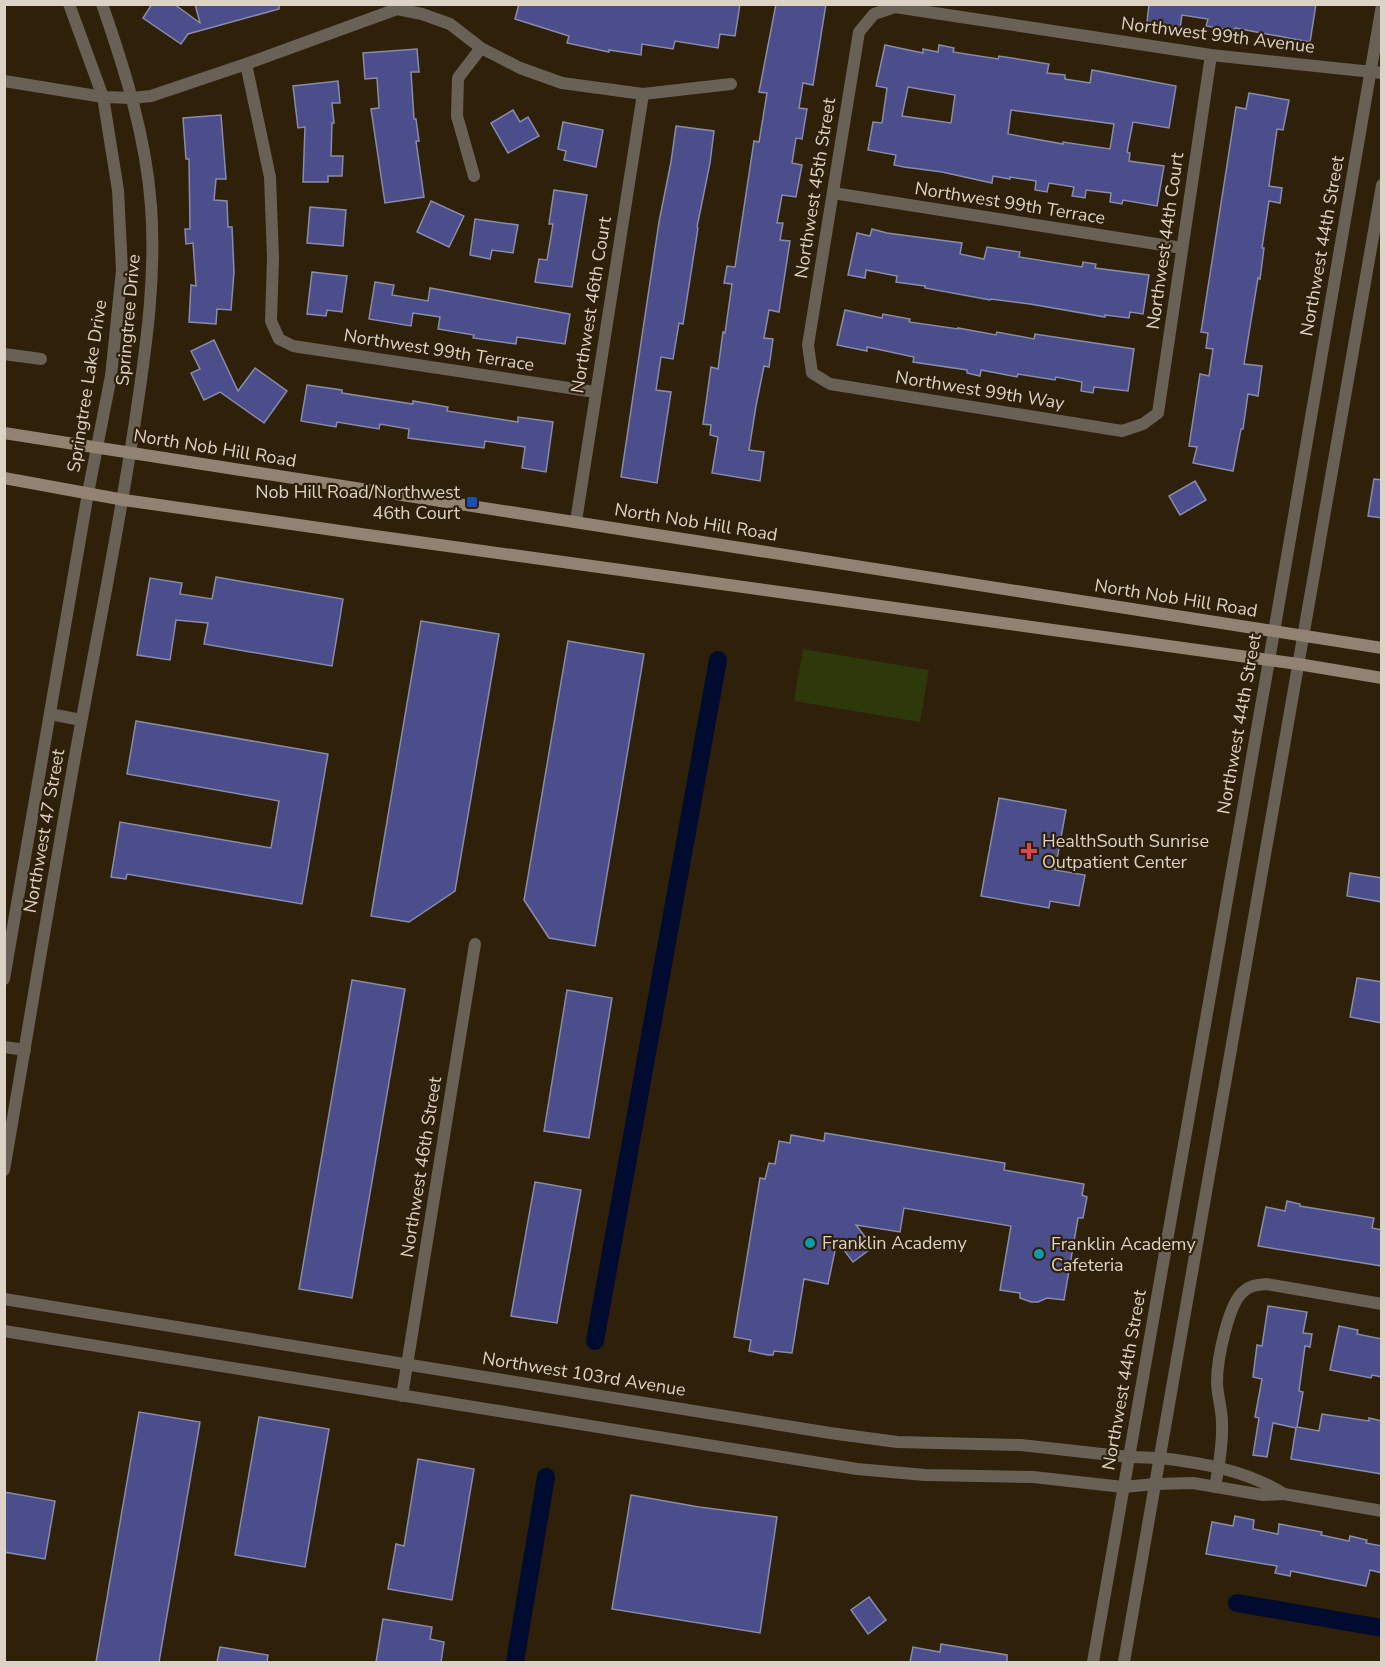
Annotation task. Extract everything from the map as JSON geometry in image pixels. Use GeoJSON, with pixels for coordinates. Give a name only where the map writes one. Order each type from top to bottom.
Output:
{"type":"FeatureCollection","features":[{"type":"Feature","properties":{"kind":"main road","name":"North Nob Hill Road"},"geometry":{"type":"LineString","coordinates":[[4,433],[1382,648]]}},
{"type":"Feature","properties":{"kind":"main road"},"geometry":{"type":"LineString","coordinates":[[4,478],[124,500],[368,536],[1298,664],[1382,678]]}},
{"type":"Feature","properties":{"kind":"street","name":"Springtree Lake Drive"},"geometry":{"type":"LineString","coordinates":[[69,4],[103,97],[118,190],[122,270],[111,376],[88,493]]}},
{"type":"Feature","properties":{"kind":"street","name":"Springtree Drive"},"geometry":{"type":"LineString","coordinates":[[102,4],[132,98],[151,204],[153,260],[146,350],[124,500]]}},
{"type":"Feature","properties":{"kind":"street","name":"Northwest 44th Street"},"geometry":{"type":"LineString","coordinates":[[1093,1662],[1274,632],[1376,72],[1382,5]]}},
{"type":"Feature","properties":{"kind":"street","name":"Northwest 99th Avenue"},"geometry":{"type":"LineString","coordinates":[[874,14],[895,6],[1211,55],[1376,72]]}},
{"type":"Feature","properties":{"kind":"street"},"geometry":{"type":"LineString","coordinates":[[4,81],[103,97],[151,96],[397,9],[422,14],[450,24],[481,48],[520,68],[562,82],[643,94],[731,84]]}},
{"type":"Feature","properties":{"kind":"street","name":"Northwest 45th Street"},"geometry":{"type":"LineString","coordinates":[[812,373],[808,345],[859,32],[874,14]]}},
{"type":"Feature","properties":{"kind":"street"},"geometry":{"type":"LineString","coordinates":[[474,177],[456,116],[458,78],[481,48]]}},
{"type":"Feature","properties":{"kind":"street","name":"Northwest 44th Court"},"geometry":{"type":"LineString","coordinates":[[1143,424],[1158,413],[1211,55]]}},
{"type":"Feature","properties":{"kind":"street","name":"Northwest 99th Terrace"},"geometry":{"type":"LineString","coordinates":[[246,64],[270,177],[273,258],[272,321],[279,339],[293,346],[595,392]]}},
{"type":"Feature","properties":{"kind":"street","name":"Northwest 46th Court"},"geometry":{"type":"LineString","coordinates":[[576,521],[643,94]]}},
{"type":"Feature","properties":{"kind":"street"},"geometry":{"type":"LineString","coordinates":[[1124,1662],[1382,185]]}},
{"type":"Feature","properties":{"kind":"street","name":"Northwest 99th Terrace"},"geometry":{"type":"LineString","coordinates":[[833,193],[1182,248]]}},
{"type":"Feature","properties":{"kind":"street"},"geometry":{"type":"LineString","coordinates":[[4,354],[41,359]]}},
{"type":"Feature","properties":{"kind":"street","name":"Northwest 99th Way"},"geometry":{"type":"LineString","coordinates":[[812,373],[830,384],[1111,430],[1122,431],[1143,424]]}},
{"type":"Feature","properties":{"kind":"street","name":"Northwest 47 Street"},"geometry":{"type":"LineString","coordinates":[[4,979],[88,493]]}},
{"type":"Feature","properties":{"kind":"street","name":"Northwest 47 Street"},"geometry":{"type":"LineString","coordinates":[[4,1170],[81,720],[124,500]]}},
{"type":"Feature","properties":{"kind":"street"},"geometry":{"type":"LineString","coordinates":[[50,714],[81,720]]}},
{"type":"Feature","properties":{"kind":"street","name":"Northwest 46th Street"},"geometry":{"type":"LineString","coordinates":[[402,1396],[475,944]]}},
{"type":"Feature","properties":{"kind":"street"},"geometry":{"type":"LineString","coordinates":[[4,1047],[25,1050]]}},
{"type":"Feature","properties":{"kind":"street"},"geometry":{"type":"LineString","coordinates":[[1215,1487],[1222,1422],[1217,1379],[1219,1362],[1230,1316],[1243,1291],[1252,1286],[1266,1284],[1382,1304]]}},
{"type":"Feature","properties":{"kind":"street","name":"Northwest 103rd Avenue"},"geometry":{"type":"LineString","coordinates":[[4,1299],[830,1433],[897,1442],[1021,1445],[1129,1457],[1192,1461],[1265,1482],[1284,1494]]}},
{"type":"Feature","properties":{"kind":"street"},"geometry":{"type":"LineString","coordinates":[[4,1331],[857,1469],[925,1475],[1033,1477],[1123,1487],[1193,1483],[1263,1495],[1284,1494],[1382,1511]]}},
{"type":"Feature","properties":{"kind":"green space"},"geometry":{"type":"Polygon","coordinates":[[[803,649],[929,670],[920,722],[794,701],[803,649]]]}},
{"type":"Feature","properties":{"kind":"building"},"geometry":{"type":"Polygon","coordinates":[[[152,4],[174,4],[200,23],[195,4],[279,4],[279,9],[188,34],[181,44],[143,18],[152,4]]]}},
{"type":"Feature","properties":{"kind":"building"},"geometry":{"type":"Polygon","coordinates":[[[519,4],[740,4],[735,36],[720,34],[718,48],[675,41],[673,49],[642,44],[641,55],[609,50],[609,52],[567,43],[569,36],[515,19],[519,4]]]}},
{"type":"Feature","properties":{"kind":"building"},"geometry":{"type":"Polygon","coordinates":[[[776,4],[826,4],[813,85],[803,83],[799,108],[807,109],[802,139],[796,138],[792,163],[802,165],[796,197],[782,195],[777,223],[783,223],[780,240],[790,241],[779,312],[769,310],[764,338],[773,339],[769,367],[764,366],[749,450],[764,452],[760,481],[712,473],[718,437],[710,435],[711,425],[703,424],[711,367],[718,369],[723,332],[725,333],[732,284],[724,283],[727,266],[735,267],[754,141],[759,142],[767,93],[759,92],[776,4]]]}},
{"type":"Feature","properties":{"kind":"building"},"geometry":{"type":"Polygon","coordinates":[[[1149,4],[1316,4],[1310,42],[1235,28],[1235,31],[1206,26],[1208,19],[1182,15],[1180,28],[1147,22],[1149,4]]]}},
{"type":"Feature","properties":{"kind":"building"},"geometry":{"type":"Polygon","coordinates":[[[885,45],[923,53],[923,49],[938,52],[939,45],[954,48],[953,52],[1049,64],[1047,73],[1065,75],[1065,79],[1090,83],[1092,70],[1176,86],[1169,128],[1133,122],[1127,152],[1130,153],[1129,161],[1164,166],[1157,206],[1123,200],[1122,204],[1110,202],[1111,193],[1086,190],[1085,198],[1072,196],[1074,187],[1049,183],[1047,192],[1035,190],[1036,181],[993,176],[992,183],[894,165],[896,155],[868,150],[873,122],[882,123],[887,88],[876,86],[885,45]],[[908,87],[902,116],[951,123],[955,95],[908,87]],[[1011,110],[1008,134],[1063,144],[1063,142],[1110,149],[1114,124],[1011,110]]]}},
{"type":"Feature","properties":{"kind":"building"},"geometry":{"type":"Polygon","coordinates":[[[417,49],[419,72],[411,72],[414,119],[416,119],[419,141],[416,141],[424,197],[385,203],[371,109],[379,108],[377,78],[365,79],[363,53],[417,49]]]}},
{"type":"Feature","properties":{"kind":"building"},"geometry":{"type":"Polygon","coordinates":[[[338,81],[340,103],[332,103],[334,123],[332,123],[331,156],[343,156],[342,176],[328,176],[328,182],[303,182],[305,127],[298,128],[293,86],[338,81]]]}},
{"type":"Feature","properties":{"kind":"building"},"geometry":{"type":"Polygon","coordinates":[[[1249,93],[1289,100],[1283,130],[1277,129],[1269,186],[1282,188],[1280,203],[1269,201],[1260,279],[1258,278],[1244,364],[1262,366],[1258,396],[1248,394],[1233,471],[1193,463],[1197,447],[1189,446],[1200,374],[1209,376],[1213,349],[1206,348],[1208,333],[1201,332],[1236,107],[1246,109],[1249,93]]]}},
{"type":"Feature","properties":{"kind":"building"},"geometry":{"type":"Polygon","coordinates":[[[513,110],[520,122],[528,117],[539,136],[508,153],[491,123],[513,110]]]}},
{"type":"Feature","properties":{"kind":"building"},"geometry":{"type":"Polygon","coordinates":[[[221,115],[226,179],[216,179],[214,200],[227,201],[228,227],[232,227],[234,272],[231,310],[217,309],[216,324],[189,322],[191,285],[196,286],[193,243],[186,244],[185,229],[190,229],[189,159],[186,159],[183,118],[221,115]]]}},
{"type":"Feature","properties":{"kind":"building"},"geometry":{"type":"Polygon","coordinates":[[[563,122],[603,130],[596,167],[564,160],[566,151],[558,149],[563,122]]]}},
{"type":"Feature","properties":{"kind":"building"},"geometry":{"type":"Polygon","coordinates":[[[676,126],[714,131],[683,324],[679,323],[673,359],[661,357],[656,390],[671,392],[657,483],[621,477],[659,222],[676,126]]]}},
{"type":"Feature","properties":{"kind":"building"},"geometry":{"type":"Polygon","coordinates":[[[554,190],[587,195],[572,287],[535,282],[539,259],[547,260],[553,224],[549,224],[554,190]]]}},
{"type":"Feature","properties":{"kind":"building"},"geometry":{"type":"Polygon","coordinates":[[[431,201],[464,216],[449,247],[417,232],[431,201]]]}},
{"type":"Feature","properties":{"kind":"building"},"geometry":{"type":"Polygon","coordinates":[[[310,207],[346,210],[343,246],[307,243],[310,207]]]}},
{"type":"Feature","properties":{"kind":"building"},"geometry":{"type":"Polygon","coordinates":[[[475,219],[518,225],[513,253],[492,250],[490,259],[470,255],[475,219]]]}},
{"type":"Feature","properties":{"kind":"building"},"geometry":{"type":"Polygon","coordinates":[[[872,229],[962,243],[960,254],[984,259],[987,247],[1020,252],[1019,257],[1082,267],[1083,262],[1096,264],[1095,268],[1149,275],[1143,314],[1130,312],[1129,318],[1105,315],[1105,317],[925,288],[925,286],[896,282],[897,276],[866,270],[865,278],[848,275],[857,233],[870,236],[872,229]]]}},
{"type":"Feature","properties":{"kind":"building"},"geometry":{"type":"Polygon","coordinates":[[[312,272],[347,276],[342,312],[327,310],[326,316],[307,314],[312,272]]]}},
{"type":"Feature","properties":{"kind":"building"},"geometry":{"type":"Polygon","coordinates":[[[375,282],[394,285],[392,295],[428,301],[430,288],[570,314],[565,344],[517,337],[516,344],[473,338],[474,335],[438,329],[440,317],[413,313],[411,326],[369,319],[375,282]]]}},
{"type":"Feature","properties":{"kind":"building"},"geometry":{"type":"Polygon","coordinates":[[[845,310],[882,318],[883,314],[910,319],[909,322],[996,335],[997,332],[1034,339],[1035,334],[1134,349],[1128,391],[1094,387],[1093,393],[1081,391],[1082,382],[1056,377],[1055,380],[1018,374],[1017,377],[981,370],[980,376],[967,373],[967,370],[913,362],[914,357],[867,347],[867,351],[837,345],[845,310]]]}},
{"type":"Feature","properties":{"kind":"building"},"geometry":{"type":"Polygon","coordinates":[[[214,340],[238,391],[255,368],[287,391],[264,423],[220,392],[204,400],[191,373],[200,369],[191,351],[214,340]]]}},
{"type":"Feature","properties":{"kind":"building"},"geometry":{"type":"Polygon","coordinates":[[[307,385],[342,390],[342,393],[448,407],[447,411],[518,422],[518,417],[553,422],[546,472],[522,468],[525,447],[485,441],[484,448],[408,438],[409,429],[380,424],[379,429],[337,422],[336,427],[301,421],[307,385]]]}},
{"type":"Feature","properties":{"kind":"building"},"geometry":{"type":"Polygon","coordinates":[[[1374,479],[1382,480],[1382,518],[1368,516],[1374,479]]]}},
{"type":"Feature","properties":{"kind":"building"},"geometry":{"type":"Polygon","coordinates":[[[1195,481],[1206,500],[1180,515],[1169,496],[1195,481]]]}},
{"type":"Feature","properties":{"kind":"building"},"geometry":{"type":"Polygon","coordinates":[[[216,577],[343,599],[332,666],[204,644],[208,623],[176,620],[170,660],[137,655],[150,578],[182,583],[180,594],[212,599],[216,577]]]}},
{"type":"Feature","properties":{"kind":"building"},"geometry":{"type":"Polygon","coordinates":[[[421,621],[499,634],[455,891],[409,922],[371,916],[421,621]]]}},
{"type":"Feature","properties":{"kind":"building"},"geometry":{"type":"Polygon","coordinates":[[[568,641],[644,654],[595,946],[549,938],[524,900],[568,641]]]}},
{"type":"Feature","properties":{"kind":"building"},"geometry":{"type":"Polygon","coordinates":[[[136,721],[328,754],[302,904],[127,874],[126,879],[111,877],[120,822],[271,848],[279,801],[127,774],[136,721]]]}},
{"type":"Feature","properties":{"kind":"building"},"geometry":{"type":"Polygon","coordinates":[[[999,798],[1066,810],[1055,870],[1085,875],[1079,906],[1050,901],[1049,908],[981,896],[999,798]]]}},
{"type":"Feature","properties":{"kind":"building"},"geometry":{"type":"Polygon","coordinates":[[[1350,873],[1382,878],[1382,902],[1347,896],[1350,873]]]}},
{"type":"Feature","properties":{"kind":"building"},"geometry":{"type":"Polygon","coordinates":[[[1357,978],[1382,982],[1382,1023],[1350,1017],[1357,978]]]}},
{"type":"Feature","properties":{"kind":"building"},"geometry":{"type":"Polygon","coordinates":[[[352,980],[405,989],[352,1298],[299,1289],[352,980]]]}},
{"type":"Feature","properties":{"kind":"building"},"geometry":{"type":"Polygon","coordinates":[[[567,990],[612,998],[589,1138],[544,1131],[567,990]]]}},
{"type":"Feature","properties":{"kind":"building","name":"Franklin Academy"},"geometry":{"type":"Polygon","coordinates":[[[825,1133],[1005,1163],[1004,1170],[1084,1184],[1082,1195],[1087,1197],[1083,1218],[1078,1218],[1064,1300],[1047,1298],[1031,1302],[1020,1298],[1020,1293],[1000,1290],[1011,1226],[904,1208],[900,1232],[856,1225],[873,1247],[853,1262],[837,1241],[828,1284],[804,1279],[792,1353],[774,1351],[773,1355],[768,1355],[749,1351],[751,1340],[734,1337],[760,1178],[765,1179],[769,1163],[775,1164],[779,1141],[790,1143],[791,1135],[824,1141],[825,1133]]]}},
{"type":"Feature","properties":{"kind":"building"},"geometry":{"type":"Polygon","coordinates":[[[535,1182],[581,1190],[557,1323],[511,1316],[535,1182]]]}},
{"type":"Feature","properties":{"kind":"building"},"geometry":{"type":"Polygon","coordinates":[[[1287,1201],[1300,1204],[1300,1206],[1374,1218],[1372,1228],[1382,1230],[1382,1266],[1258,1246],[1266,1207],[1285,1211],[1287,1201]]]}},
{"type":"Feature","properties":{"kind":"building"},"geometry":{"type":"Polygon","coordinates":[[[1268,1306],[1307,1312],[1303,1333],[1312,1334],[1310,1347],[1305,1346],[1299,1391],[1303,1392],[1297,1427],[1319,1431],[1322,1414],[1382,1421],[1382,1474],[1291,1459],[1296,1428],[1273,1423],[1267,1457],[1253,1455],[1259,1418],[1255,1417],[1262,1379],[1253,1377],[1257,1345],[1262,1346],[1268,1306]]]}},
{"type":"Feature","properties":{"kind":"building"},"geometry":{"type":"Polygon","coordinates":[[[1339,1326],[1358,1330],[1357,1334],[1382,1339],[1382,1377],[1372,1375],[1371,1378],[1330,1370],[1339,1326]]]}},
{"type":"Feature","properties":{"kind":"building"},"geometry":{"type":"Polygon","coordinates":[[[139,1412],[200,1422],[159,1662],[96,1662],[139,1412]]]}},
{"type":"Feature","properties":{"kind":"building"},"geometry":{"type":"Polygon","coordinates":[[[259,1417],[329,1429],[305,1567],[235,1555],[259,1417]]]}},
{"type":"Feature","properties":{"kind":"building"},"geometry":{"type":"Polygon","coordinates":[[[418,1459],[474,1469],[452,1600],[388,1589],[396,1544],[404,1546],[418,1459]]]}},
{"type":"Feature","properties":{"kind":"building"},"geometry":{"type":"Polygon","coordinates":[[[4,1492],[55,1501],[45,1559],[4,1552],[4,1492]]]}},
{"type":"Feature","properties":{"kind":"building"},"geometry":{"type":"Polygon","coordinates":[[[631,1495],[777,1517],[760,1633],[612,1609],[631,1495]]]}},
{"type":"Feature","properties":{"kind":"building"},"geometry":{"type":"Polygon","coordinates":[[[1235,1516],[1254,1520],[1253,1529],[1278,1534],[1279,1524],[1322,1532],[1321,1535],[1349,1541],[1350,1536],[1367,1540],[1366,1543],[1382,1546],[1382,1573],[1370,1570],[1366,1586],[1291,1571],[1290,1576],[1275,1573],[1277,1566],[1206,1554],[1212,1522],[1233,1526],[1235,1516]]]}},
{"type":"Feature","properties":{"kind":"building"},"geometry":{"type":"Polygon","coordinates":[[[869,1597],[886,1620],[868,1634],[851,1610],[869,1597]]]}},
{"type":"Feature","properties":{"kind":"building"},"geometry":{"type":"Polygon","coordinates":[[[383,1619],[432,1627],[430,1639],[444,1642],[441,1662],[376,1662],[383,1619]]]}},
{"type":"Feature","properties":{"kind":"building"},"geometry":{"type":"Polygon","coordinates":[[[941,1644],[1007,1655],[1007,1662],[910,1662],[913,1647],[940,1652],[941,1644]]]}},
{"type":"Feature","properties":{"kind":"building"},"geometry":{"type":"Polygon","coordinates":[[[220,1647],[268,1655],[267,1662],[217,1662],[220,1647]]]}},
{"type":"Feature","properties":{"kind":"waterway"},"geometry":{"type":"LineString","coordinates":[[595,1341],[718,660]]}},
{"type":"Feature","properties":{"kind":"waterway"},"geometry":{"type":"LineString","coordinates":[[515,1662],[546,1477]]}},
{"type":"Feature","properties":{"kind":"waterway"},"geometry":{"type":"LineString","coordinates":[[1237,1603],[1382,1628]]}},
{"type":"Feature","properties":{"kind":"place","name":"Nob Hill Road/Northwest 46th Court"},"geometry":{"type":"Point","coordinates":[472,502]}},
{"type":"Feature","properties":{"kind":"place","name":"HealthSouth Sunrise Outpatient Center"},"geometry":{"type":"Point","coordinates":[1029,851]}},
{"type":"Feature","properties":{"kind":"place","name":"Franklin Academy"},"geometry":{"type":"Point","coordinates":[810,1243]}},
{"type":"Feature","properties":{"kind":"place","name":"Franklin Academy Cafeteria"},"geometry":{"type":"Point","coordinates":[1039,1254]}}]}
